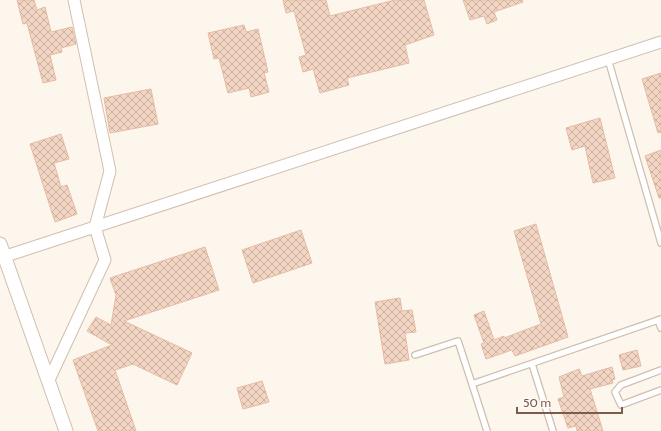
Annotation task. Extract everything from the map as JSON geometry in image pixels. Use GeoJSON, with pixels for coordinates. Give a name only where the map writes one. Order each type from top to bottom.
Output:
{"type":"FeatureCollection","features":[{"type":"Feature","properties":{"kind":"street"},"geometry":{"type":"LineString","coordinates":[[49,380],[105,260],[95,227],[110,171],[74,0]]}},
{"type":"Feature","properties":{"kind":"street"},"geometry":{"type":"LineString","coordinates":[[6,256],[661,42]]}},
{"type":"Feature","properties":{"kind":"street"},"geometry":{"type":"LineString","coordinates":[[0,244],[6,256],[66,431]]}},
{"type":"Feature","properties":{"kind":"lane"},"geometry":{"type":"LineString","coordinates":[[608,59],[661,243]]}},
{"type":"Feature","properties":{"kind":"lane"},"geometry":{"type":"LineString","coordinates":[[472,384],[660,320],[661,328]]}},
{"type":"Feature","properties":{"kind":"lane"},"geometry":{"type":"LineString","coordinates":[[416,356],[458,341],[487,431]]}},
{"type":"Feature","properties":{"kind":"lane"},"geometry":{"type":"LineString","coordinates":[[532,364],[553,431]]}},
{"type":"Feature","properties":{"kind":"lane"},"geometry":{"type":"LineString","coordinates":[[661,370],[621,385],[616,392],[620,405],[661,390]]}},
{"type":"Feature","properties":{"kind":"building"},"geometry":{"type":"Polygon","coordinates":[[[17,0],[34,0],[37,10],[45,7],[51,32],[72,27],[76,44],[61,48],[62,52],[50,55],[56,80],[43,83],[27,23],[23,24],[17,0]]]}},
{"type":"Feature","properties":{"kind":"building"},"geometry":{"type":"Polygon","coordinates":[[[283,0],[326,0],[330,16],[395,0],[424,0],[434,35],[405,45],[409,63],[347,78],[349,85],[320,93],[313,69],[303,72],[299,57],[306,55],[294,11],[286,13],[283,0]]]}},
{"type":"Feature","properties":{"kind":"building"},"geometry":{"type":"Polygon","coordinates":[[[463,0],[522,0],[523,2],[494,12],[497,20],[487,24],[484,16],[470,20],[463,0]]]}},
{"type":"Feature","properties":{"kind":"building"},"geometry":{"type":"Polygon","coordinates":[[[244,25],[246,32],[258,29],[268,72],[264,73],[269,92],[251,97],[249,88],[228,93],[219,58],[214,59],[208,33],[244,25]]]}},
{"type":"Feature","properties":{"kind":"building"},"geometry":{"type":"Polygon","coordinates":[[[661,73],[661,132],[658,133],[642,79],[661,73]]]}},
{"type":"Feature","properties":{"kind":"building"},"geometry":{"type":"Polygon","coordinates":[[[151,89],[158,124],[110,133],[104,98],[151,89]]]}},
{"type":"Feature","properties":{"kind":"building"},"geometry":{"type":"Polygon","coordinates":[[[600,118],[615,178],[593,183],[585,146],[572,150],[566,128],[600,118]]]}},
{"type":"Feature","properties":{"kind":"building"},"geometry":{"type":"Polygon","coordinates":[[[61,134],[69,159],[54,163],[61,187],[67,185],[77,214],[55,222],[30,144],[61,134]]]}},
{"type":"Feature","properties":{"kind":"building"},"geometry":{"type":"Polygon","coordinates":[[[661,150],[661,198],[659,198],[645,156],[661,150]]]}},
{"type":"Feature","properties":{"kind":"building"},"geometry":{"type":"Polygon","coordinates":[[[536,224],[568,337],[515,356],[512,350],[486,359],[481,344],[484,343],[474,315],[484,311],[494,340],[504,336],[504,338],[541,324],[514,231],[536,224]]]}},
{"type":"Feature","properties":{"kind":"building"},"geometry":{"type":"Polygon","coordinates":[[[301,230],[312,263],[253,283],[242,250],[301,230]]]}},
{"type":"Feature","properties":{"kind":"building"},"geometry":{"type":"Polygon","coordinates":[[[205,247],[219,290],[124,321],[192,353],[177,385],[133,364],[115,370],[136,431],[98,431],[73,360],[112,345],[87,331],[96,317],[111,325],[116,295],[110,278],[205,247]]]}},
{"type":"Feature","properties":{"kind":"building"},"geometry":{"type":"Polygon","coordinates":[[[400,298],[402,311],[412,310],[416,332],[405,333],[409,360],[385,364],[375,302],[400,298]]]}},
{"type":"Feature","properties":{"kind":"building"},"geometry":{"type":"Polygon","coordinates":[[[637,350],[641,366],[623,370],[619,355],[637,350]]]}},
{"type":"Feature","properties":{"kind":"building"},"geometry":{"type":"Polygon","coordinates":[[[612,367],[615,379],[612,380],[613,383],[590,389],[603,431],[577,431],[576,426],[568,428],[558,399],[564,397],[559,377],[579,369],[582,376],[612,367]]]}},
{"type":"Feature","properties":{"kind":"building"},"geometry":{"type":"Polygon","coordinates":[[[262,381],[269,402],[243,409],[237,388],[262,381]]]}}]}
